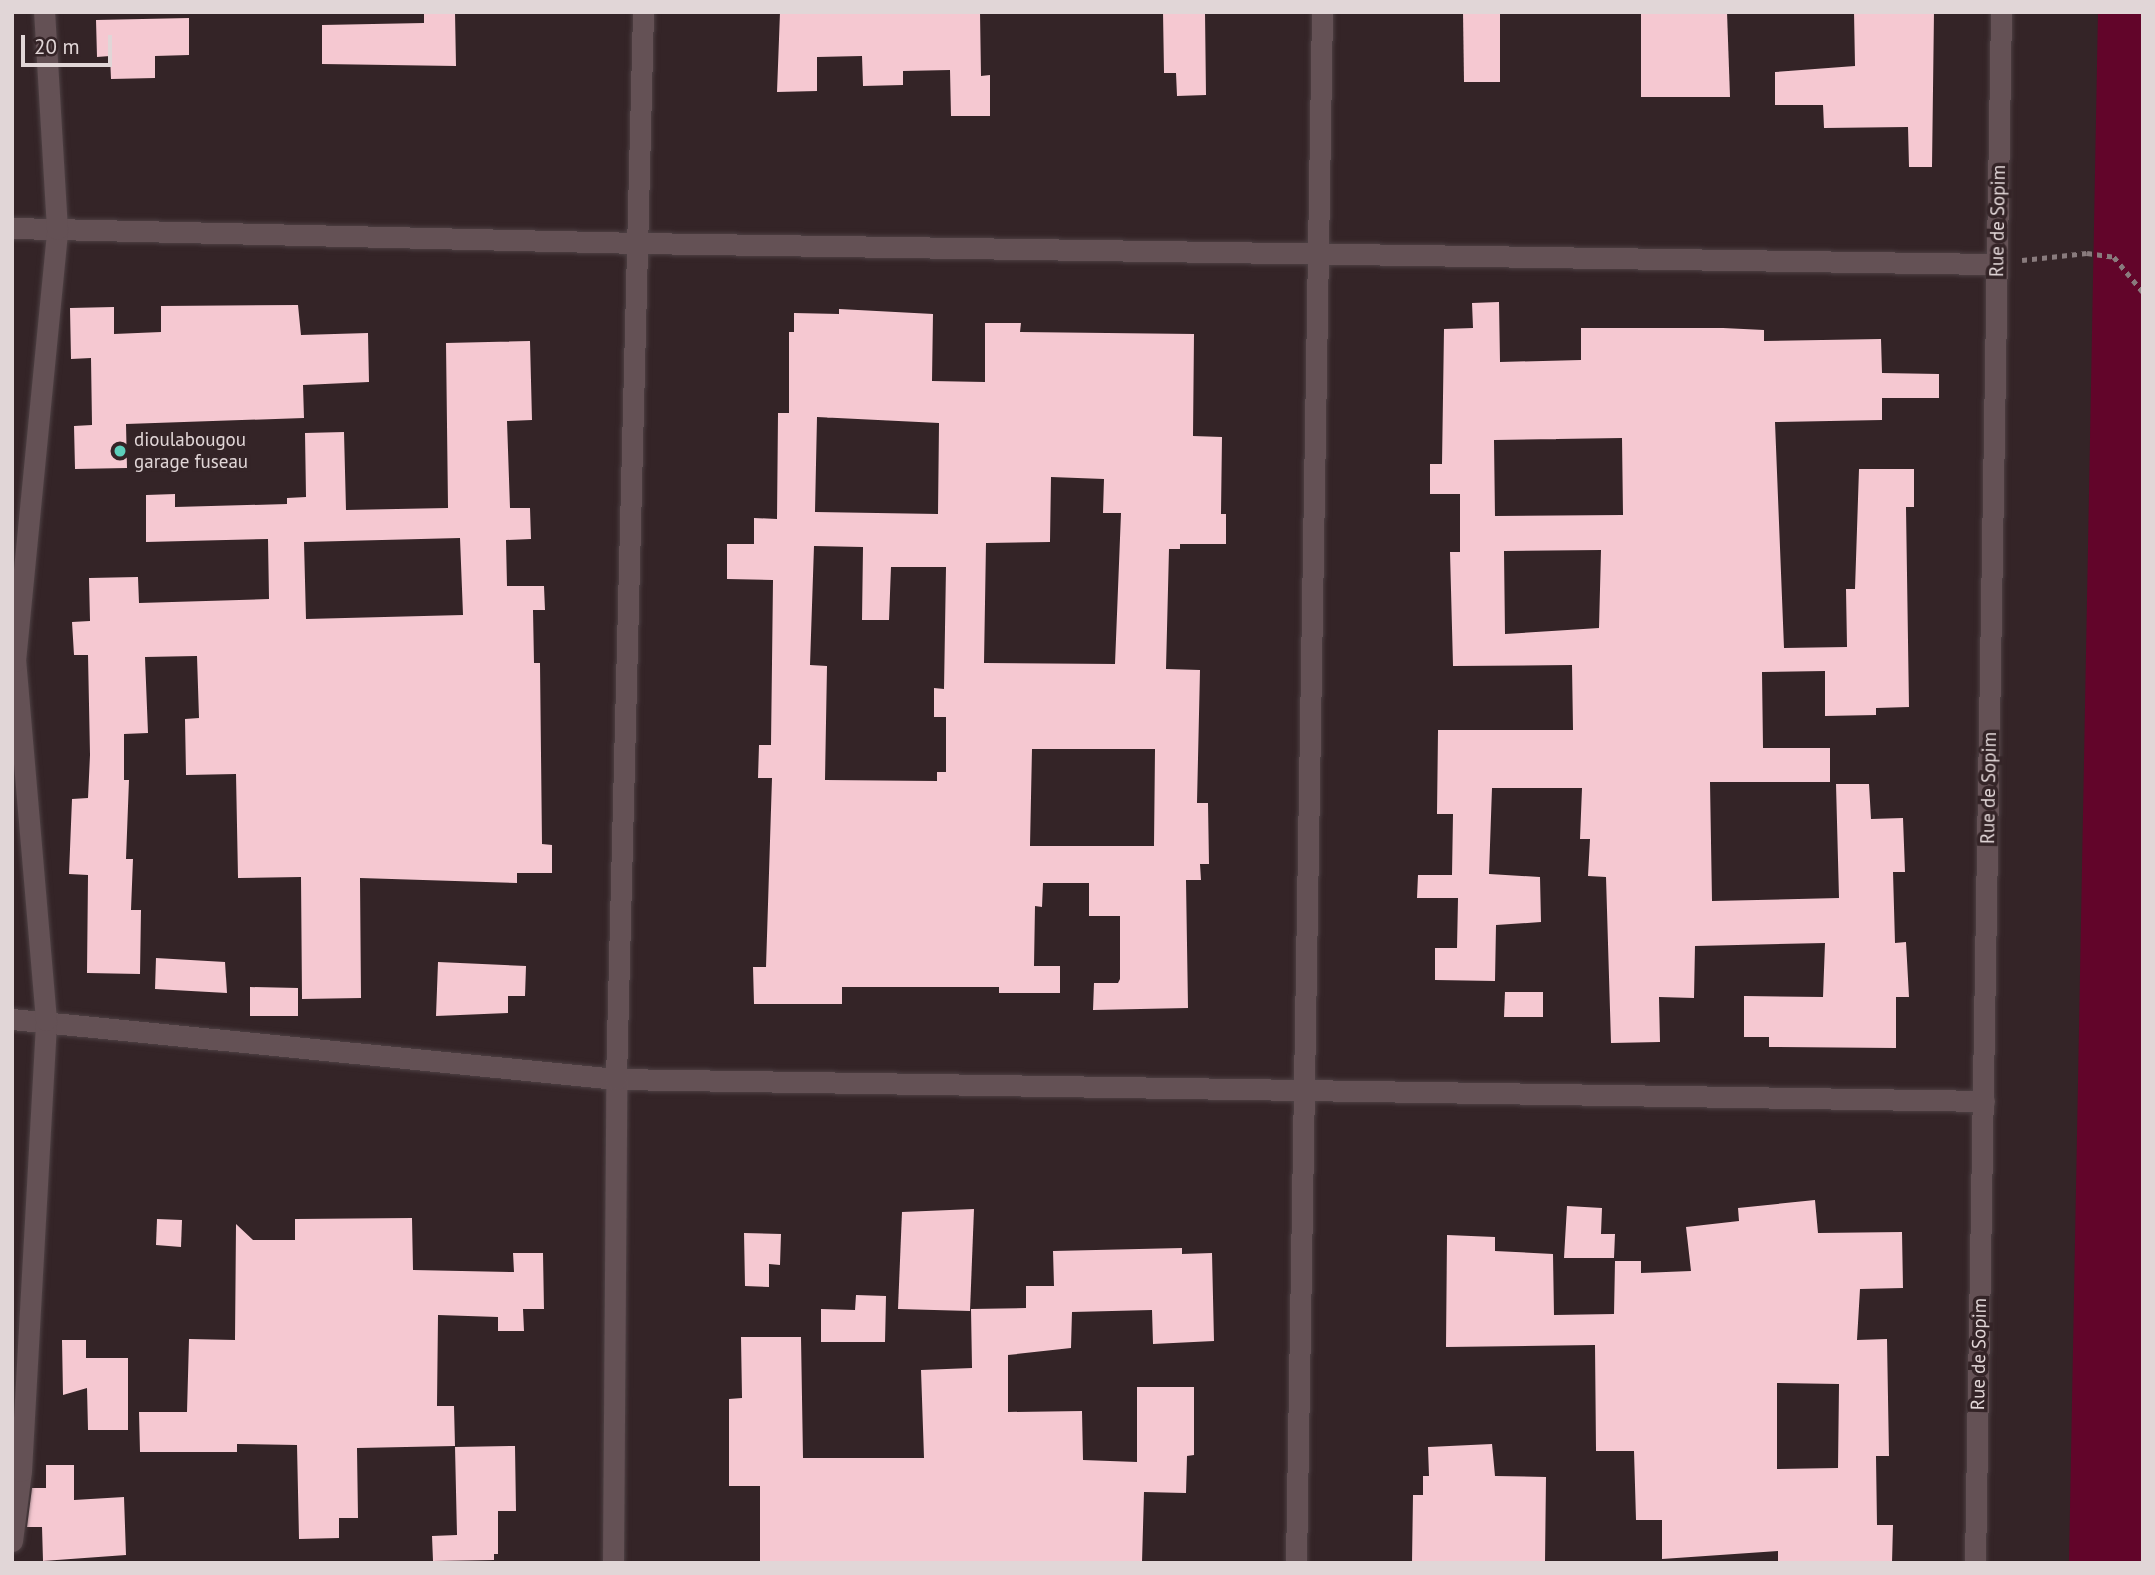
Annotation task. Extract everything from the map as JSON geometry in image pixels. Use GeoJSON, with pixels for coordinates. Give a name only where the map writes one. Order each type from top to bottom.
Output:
{"type":"FeatureCollection","features":[{"type":"Feature","properties":{"kind":"street"},"geometry":{"type":"LineString","coordinates":[[12,1541],[21,1471],[46,1020],[15,661],[57,229],[44,12]]}},
{"type":"Feature","properties":{"kind":"street"},"geometry":{"type":"LineString","coordinates":[[613,1563],[616,1079],[643,12]]}},
{"type":"Feature","properties":{"kind":"street"},"geometry":{"type":"LineString","coordinates":[[1296,1563],[1322,12]]}},
{"type":"Feature","properties":{"kind":"street","name":"Rue de Sopim"},"geometry":{"type":"LineString","coordinates":[[1975,1563],[2001,12]]}},
{"type":"Feature","properties":{"kind":"street"},"geometry":{"type":"LineString","coordinates":[[12,228],[639,243],[1997,264]]}},
{"type":"Feature","properties":{"kind":"street"},"geometry":{"type":"LineString","coordinates":[[12,1018],[616,1079],[1984,1101]]}},
{"type":"Feature","properties":{"kind":"path"},"geometry":{"type":"LineString","coordinates":[[1997,264],[2087,253],[2114,257],[2143,292]]}},
{"type":"Feature","properties":{"kind":"shaded area"},"geometry":{"type":"Polygon","coordinates":[[[2098,12],[2143,12],[2143,1563],[2069,1563],[2098,12]]]}},
{"type":"Feature","properties":{"kind":"building"},"geometry":{"type":"Polygon","coordinates":[[[424,12],[455,12],[456,66],[322,64],[322,25],[424,23],[424,12]]]}},
{"type":"Feature","properties":{"kind":"building"},"geometry":{"type":"Polygon","coordinates":[[[780,12],[980,12],[981,76],[990,75],[990,116],[951,116],[950,70],[903,71],[903,85],[863,86],[862,56],[817,57],[817,91],[777,92],[780,12]]]}},
{"type":"Feature","properties":{"kind":"building"},"geometry":{"type":"Polygon","coordinates":[[[1163,12],[1205,12],[1206,95],[1177,96],[1176,73],[1164,73],[1163,12]]]}},
{"type":"Feature","properties":{"kind":"building"},"geometry":{"type":"Polygon","coordinates":[[[1463,12],[1500,12],[1500,82],[1464,82],[1463,12]]]}},
{"type":"Feature","properties":{"kind":"building"},"geometry":{"type":"Polygon","coordinates":[[[1727,12],[1730,97],[1641,97],[1641,13],[1727,12]]]}},
{"type":"Feature","properties":{"kind":"building"},"geometry":{"type":"Polygon","coordinates":[[[1854,12],[1934,12],[1932,167],[1909,167],[1908,127],[1824,128],[1823,105],[1775,105],[1775,72],[1855,66],[1854,12]]]}},
{"type":"Feature","properties":{"kind":"building"},"geometry":{"type":"Polygon","coordinates":[[[189,18],[189,55],[155,56],[155,78],[111,79],[110,56],[97,57],[96,20],[189,18]]]}},
{"type":"Feature","properties":{"kind":"building"},"geometry":{"type":"Polygon","coordinates":[[[1499,302],[1500,362],[1581,360],[1581,328],[1723,328],[1764,330],[1764,341],[1881,339],[1882,373],[1939,374],[1939,398],[1882,398],[1882,420],[1775,422],[1784,648],[1847,647],[1846,589],[1855,589],[1859,469],[1914,469],[1914,507],[1906,507],[1909,707],[1876,708],[1876,715],[1825,716],[1825,671],[1762,672],[1763,748],[1830,748],[1830,782],[1710,782],[1712,901],[1839,898],[1836,784],[1869,784],[1871,819],[1903,818],[1905,872],[1893,872],[1895,943],[1906,942],[1909,997],[1896,997],[1896,1048],[1769,1047],[1769,1037],[1744,1037],[1744,996],[1823,997],[1825,943],[1695,946],[1694,998],[1659,997],[1660,1042],[1611,1043],[1606,877],[1588,876],[1590,839],[1580,839],[1582,788],[1492,788],[1489,874],[1540,877],[1541,922],[1496,925],[1495,981],[1435,980],[1435,948],[1457,948],[1458,898],[1417,898],[1418,875],[1452,875],[1453,814],[1437,814],[1438,730],[1573,730],[1572,665],[1453,666],[1450,552],[1460,552],[1460,494],[1430,494],[1430,464],[1442,464],[1444,329],[1473,328],[1472,303],[1499,302]],[[1622,438],[1494,440],[1495,516],[1623,515],[1622,438]],[[1601,550],[1504,551],[1505,634],[1599,628],[1601,550]]]}},
{"type":"Feature","properties":{"kind":"building"},"geometry":{"type":"Polygon","coordinates":[[[298,305],[301,335],[368,333],[369,382],[303,385],[304,418],[126,424],[127,468],[75,469],[74,426],[92,425],[91,358],[71,359],[70,308],[114,307],[114,334],[161,332],[161,306],[298,305]]]}},
{"type":"Feature","properties":{"kind":"building"},"geometry":{"type":"Polygon","coordinates":[[[839,309],[933,314],[932,381],[985,382],[985,323],[1021,323],[1020,332],[1194,334],[1193,436],[1222,437],[1221,514],[1226,514],[1226,544],[1180,544],[1180,549],[1169,549],[1166,669],[1200,670],[1197,803],[1208,803],[1209,864],[1200,864],[1201,880],[1186,880],[1188,1008],[1093,1010],[1094,983],[1118,983],[1120,979],[1120,916],[1089,916],[1089,883],[1043,883],[1042,907],[1035,906],[1034,966],[1060,966],[1060,993],[999,993],[999,987],[842,987],[842,1004],[754,1004],[753,967],[766,967],[772,778],[758,778],[759,745],[771,745],[773,580],[727,579],[727,544],[754,544],[754,518],[777,519],[778,413],[789,413],[789,332],[794,332],[794,313],[839,314],[839,309]],[[817,417],[815,512],[938,514],[939,423],[817,417]],[[1051,477],[1050,542],[986,543],[984,663],[1115,664],[1121,513],[1103,513],[1104,479],[1051,477]],[[814,546],[810,665],[827,666],[825,780],[937,781],[937,772],[946,772],[946,717],[934,717],[934,688],[944,689],[946,567],[891,567],[889,620],[862,620],[863,547],[814,546]],[[1032,749],[1030,846],[1154,846],[1155,749],[1032,749]]]}},
{"type":"Feature","properties":{"kind":"building"},"geometry":{"type":"Polygon","coordinates":[[[530,341],[532,420],[507,421],[510,508],[530,508],[531,539],[506,540],[507,586],[544,586],[545,610],[533,610],[534,663],[540,663],[542,844],[552,845],[552,873],[517,873],[517,883],[360,878],[361,998],[302,999],[301,877],[238,878],[236,774],[186,775],[185,719],[199,718],[197,656],[145,657],[148,733],[124,734],[124,780],[129,780],[126,859],[133,859],[131,910],[141,910],[140,974],[87,973],[88,875],[69,874],[72,799],[88,798],[90,755],[88,655],[74,655],[72,622],[90,621],[89,578],[138,577],[139,603],[269,599],[268,539],[146,542],[146,495],[175,494],[175,507],[287,504],[287,498],[306,497],[305,433],[344,432],[346,510],[448,508],[446,343],[530,341]],[[460,538],[304,542],[306,619],[463,615],[460,538]]]}},
{"type":"Feature","properties":{"kind":"building"},"geometry":{"type":"Polygon","coordinates":[[[156,958],[225,962],[227,993],[155,989],[156,958]]]}},
{"type":"Feature","properties":{"kind":"building"},"geometry":{"type":"Polygon","coordinates":[[[438,962],[526,966],[525,996],[508,996],[508,1013],[436,1016],[438,962]]]}},
{"type":"Feature","properties":{"kind":"building"},"geometry":{"type":"Polygon","coordinates":[[[250,987],[298,988],[298,1016],[250,1016],[250,987]]]}},
{"type":"Feature","properties":{"kind":"building"},"geometry":{"type":"Polygon","coordinates":[[[1505,992],[1543,992],[1543,1017],[1504,1017],[1505,992]]]}},
{"type":"Feature","properties":{"kind":"building"},"geometry":{"type":"Polygon","coordinates":[[[1815,1200],[1818,1233],[1902,1232],[1903,1288],[1860,1289],[1857,1340],[1887,1339],[1889,1456],[1876,1456],[1877,1525],[1893,1525],[1892,1563],[1778,1563],[1778,1551],[1662,1559],[1662,1520],[1636,1520],[1634,1451],[1596,1451],[1595,1345],[1446,1347],[1447,1235],[1495,1237],[1495,1251],[1553,1254],[1554,1315],[1614,1314],[1615,1261],[1641,1261],[1641,1273],[1691,1271],[1686,1227],[1739,1221],[1738,1208],[1815,1200]],[[1777,1383],[1777,1469],[1838,1468],[1839,1384],[1777,1383]]]}},
{"type":"Feature","properties":{"kind":"building"},"geometry":{"type":"Polygon","coordinates":[[[1567,1206],[1602,1208],[1601,1234],[1615,1234],[1614,1258],[1564,1258],[1567,1206]]]}},
{"type":"Feature","properties":{"kind":"building"},"geometry":{"type":"Polygon","coordinates":[[[974,1209],[970,1311],[898,1309],[902,1212],[974,1209]]]}},
{"type":"Feature","properties":{"kind":"building"},"geometry":{"type":"Polygon","coordinates":[[[412,1218],[413,1270],[514,1272],[513,1253],[543,1253],[544,1309],[523,1309],[524,1331],[498,1331],[498,1317],[438,1315],[437,1406],[454,1406],[455,1446],[357,1448],[358,1518],[339,1518],[339,1538],[299,1539],[297,1445],[237,1444],[237,1452],[140,1452],[139,1412],[187,1412],[189,1339],[235,1340],[236,1224],[253,1240],[295,1240],[295,1219],[412,1218]]]}},
{"type":"Feature","properties":{"kind":"building"},"geometry":{"type":"Polygon","coordinates":[[[157,1219],[182,1220],[181,1247],[156,1245],[157,1219]]]}},
{"type":"Feature","properties":{"kind":"building"},"geometry":{"type":"Polygon","coordinates":[[[744,1233],[781,1234],[780,1265],[769,1264],[769,1287],[745,1286],[744,1233]]]}},
{"type":"Feature","properties":{"kind":"building"},"geometry":{"type":"Polygon","coordinates":[[[1182,1248],[1182,1254],[1212,1253],[1214,1341],[1153,1344],[1152,1310],[1072,1312],[1071,1348],[1008,1355],[1008,1412],[1082,1411],[1083,1460],[1137,1462],[1137,1387],[1194,1387],[1194,1455],[1187,1456],[1186,1493],[1144,1492],[1142,1563],[760,1563],[760,1486],[729,1486],[729,1399],[742,1398],[741,1337],[801,1337],[803,1458],[924,1458],[921,1370],[972,1368],[971,1309],[1026,1308],[1026,1286],[1054,1286],[1053,1251],[1182,1248]]]}},
{"type":"Feature","properties":{"kind":"building"},"geometry":{"type":"Polygon","coordinates":[[[856,1295],[886,1296],[885,1342],[821,1342],[821,1309],[855,1310],[856,1295]]]}},
{"type":"Feature","properties":{"kind":"building"},"geometry":{"type":"Polygon","coordinates":[[[62,1340],[86,1340],[86,1358],[128,1358],[128,1430],[88,1430],[87,1388],[63,1395],[62,1340]]]}},
{"type":"Feature","properties":{"kind":"building"},"geometry":{"type":"Polygon","coordinates":[[[1492,1444],[1495,1476],[1546,1477],[1545,1563],[1412,1563],[1413,1495],[1423,1495],[1423,1476],[1429,1476],[1428,1447],[1492,1444]]]}},
{"type":"Feature","properties":{"kind":"building"},"geometry":{"type":"Polygon","coordinates":[[[515,1446],[516,1511],[498,1511],[498,1554],[494,1554],[494,1560],[433,1561],[432,1536],[457,1535],[455,1447],[515,1446]]]}},
{"type":"Feature","properties":{"kind":"building"},"geometry":{"type":"Polygon","coordinates":[[[46,1465],[74,1465],[74,1500],[124,1497],[126,1555],[43,1561],[42,1527],[27,1527],[32,1488],[46,1488],[46,1465]]]}},
{"type":"Feature","properties":{"kind":"place","name":"dioulabougou garage fuseau"},"geometry":{"type":"Point","coordinates":[120,451]}}]}
